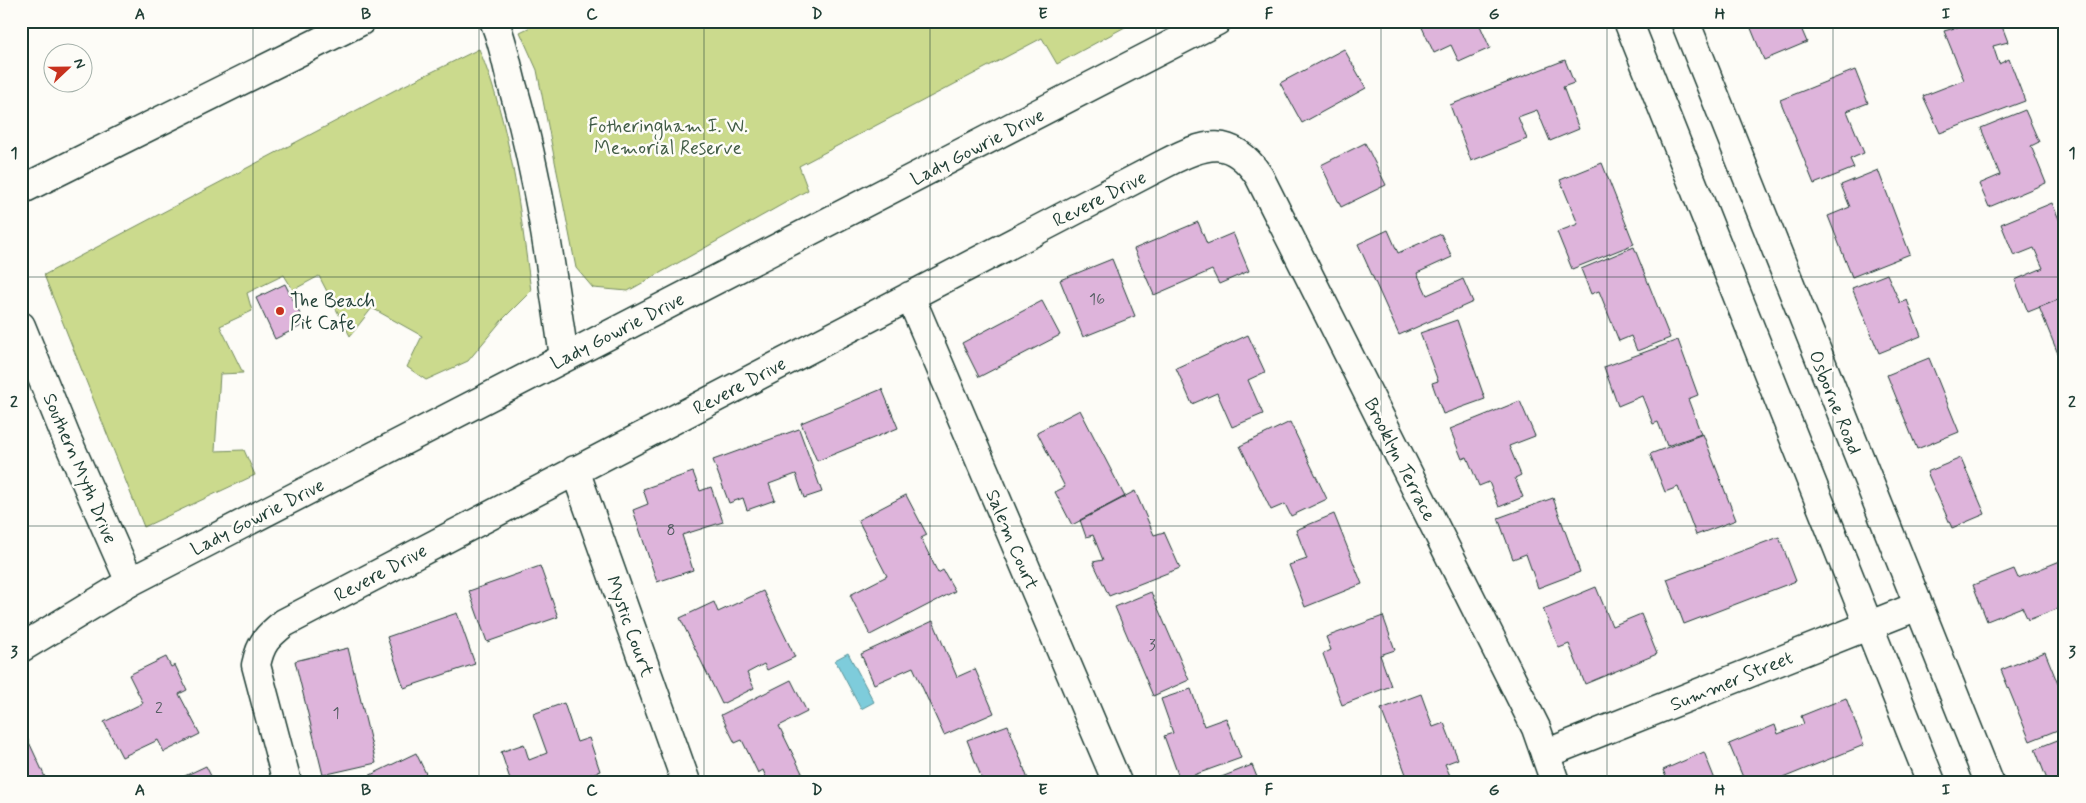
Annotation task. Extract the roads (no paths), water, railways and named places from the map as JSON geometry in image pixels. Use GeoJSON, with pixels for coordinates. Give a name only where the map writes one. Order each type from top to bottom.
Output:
{"type":"FeatureCollection","features":[{"type":"Feature","properties":{"kind":"street"},"geometry":{"type":"LineString","coordinates":[[21,190],[361,21]]}},
{"type":"Feature","properties":{"kind":"street"},"geometry":{"type":"LineString","coordinates":[[476,21],[486,42],[506,66]]}},
{"type":"Feature","properties":{"kind":"street"},"geometry":{"type":"LineString","coordinates":[[494,21],[500,34],[506,66],[526,133],[536,179],[564,357]]}},
{"type":"Feature","properties":{"kind":"street","name":"Lady Gowrie Drive"},"geometry":{"type":"LineString","coordinates":[[21,648],[130,582],[1216,21]]}},
{"type":"Feature","properties":{"kind":"street"},"geometry":{"type":"LineString","coordinates":[[1628,21],[1931,782]]}},
{"type":"Feature","properties":{"kind":"street","name":"Osborne Road"},"geometry":{"type":"LineString","coordinates":[[1685,21],[1988,782]]}},
{"type":"Feature","properties":{"kind":"street","name":"Revere Drive"},"geometry":{"type":"LineString","coordinates":[[287,782],[258,678],[256,664],[259,648],[266,638],[284,623],[1193,149],[1211,146],[1231,149]]}},
{"type":"Feature","properties":{"kind":"street","name":"Brooklyn Terrace"},"geometry":{"type":"LineString","coordinates":[[1231,149],[1248,160],[1260,176],[1531,719],[1555,782]]}},
{"type":"Feature","properties":{"kind":"street","name":"Salem Court"},"geometry":{"type":"LineString","coordinates":[[910,296],[1117,782]]}},
{"type":"Feature","properties":{"kind":"street","name":"Southern Myth Drive"},"geometry":{"type":"LineString","coordinates":[[21,326],[66,437],[130,582]]}},
{"type":"Feature","properties":{"kind":"street","name":"Mystic Court"},"geometry":{"type":"LineString","coordinates":[[575,470],[686,782]]}},
{"type":"Feature","properties":{"kind":"street","name":"Summer Street"},"geometry":{"type":"LineString","coordinates":[[1545,754],[1918,606]]}},
{"type":"Feature","properties":{"kind":"water"},"geometry":{"type":"Polygon","coordinates":[[[848,653],[874,702],[861,709],[835,660],[848,653]]]}},
{"type":"Feature","properties":{"kind":"place","name":"The Beach Pit Cafe"},"geometry":{"type":"Point","coordinates":[280,311]}},
{"type":"Feature","properties":{"kind":"park label","name":"Fotheringham I. W. Memorial Reserve"},"geometry":{"type":"Point","coordinates":[668,136]}}]}
